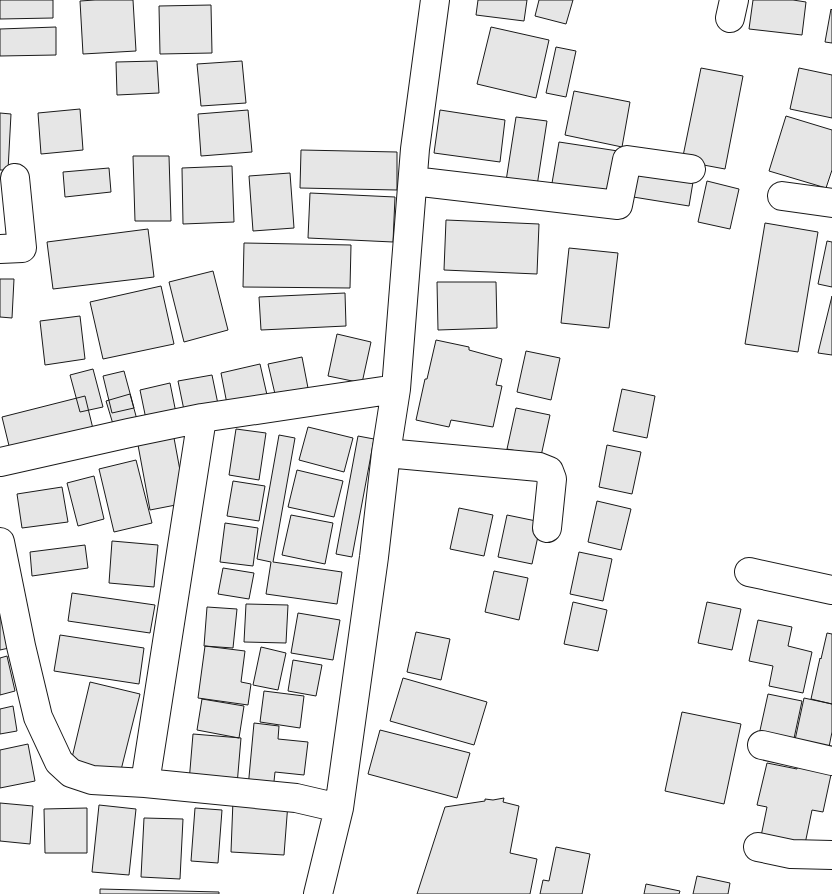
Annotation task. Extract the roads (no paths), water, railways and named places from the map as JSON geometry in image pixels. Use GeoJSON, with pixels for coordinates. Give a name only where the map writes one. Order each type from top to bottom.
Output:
{"type":"FeatureCollection","features":[{"type":"Feature","properties":{"kind":"street"},"geometry":{"type":"LineString","coordinates":[[318,894],[339,808],[396,389],[415,149],[435,0]]}},
{"type":"Feature","properties":{"kind":"street"},"geometry":{"type":"LineString","coordinates":[[413,181],[618,205],[627,160],[691,169]]}},
{"type":"Feature","properties":{"kind":"street"},"geometry":{"type":"LineString","coordinates":[[0,249],[22,248],[16,178]]}},
{"type":"Feature","properties":{"kind":"street"},"geometry":{"type":"LineString","coordinates":[[782,196],[832,203]]}},
{"type":"Feature","properties":{"kind":"street"},"geometry":{"type":"LineString","coordinates":[[0,462],[202,418],[396,389]]}},
{"type":"Feature","properties":{"kind":"street"},"geometry":{"type":"LineString","coordinates":[[145,783],[202,418]]}},
{"type":"Feature","properties":{"kind":"street"},"geometry":{"type":"LineString","coordinates":[[386,453],[539,467],[549,471],[552,479],[547,528]]}},
{"type":"Feature","properties":{"kind":"street"},"geometry":{"type":"LineString","coordinates":[[0,542],[21,646],[38,717],[59,762],[71,773],[92,780],[145,783],[296,798],[339,808]]}},
{"type":"Feature","properties":{"kind":"street"},"geometry":{"type":"LineString","coordinates":[[749,572],[832,590]]}},
{"type":"Feature","properties":{"kind":"street"},"geometry":{"type":"LineString","coordinates":[[762,745],[832,761]]}},
{"type":"Feature","properties":{"kind":"street"},"geometry":{"type":"LineString","coordinates":[[758,847],[791,854],[832,855]]}}]}
